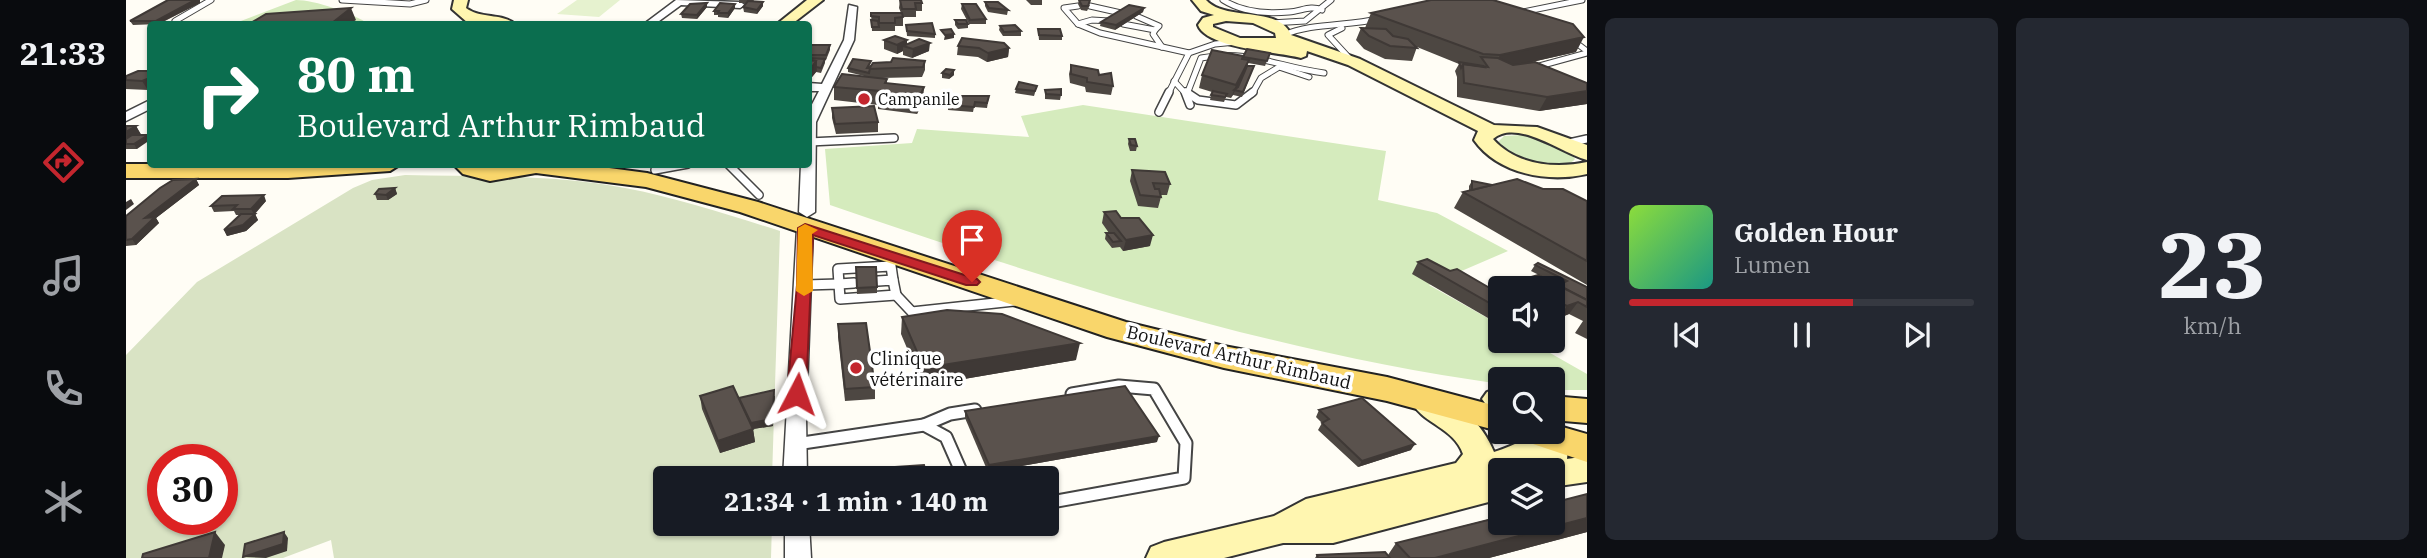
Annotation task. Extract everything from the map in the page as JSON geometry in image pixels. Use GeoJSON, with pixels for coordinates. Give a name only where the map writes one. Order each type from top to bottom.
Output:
{"type":"FeatureCollection","features":[{"type":"Feature","properties":{"kind":"main road"},"geometry":{"type":"LineString","coordinates":[[126,159],[147,159]]}},
{"type":"Feature","properties":{"kind":"main road"},"geometry":{"type":"LineString","coordinates":[[126,171],[288,171],[332,168]]}},
{"type":"Feature","properties":{"kind":"main road","name":"Boulevard Arthur Rimbaud"},"geometry":{"type":"LineString","coordinates":[[468,168],[488,174],[526,168]]}},
{"type":"Feature","properties":{"kind":"main road","name":"Boulevard Arthur Rimbaud"},"geometry":{"type":"LineString","coordinates":[[559,168],[647,180],[806,220],[1217,342],[1488,402]]}},
{"type":"Feature","properties":{"kind":"main road","name":"Boulevard Arthur Rimbaud"},"geometry":{"type":"LineString","coordinates":[[641,168],[759,195],[806,220],[1118,330],[1224,357],[1418,398],[1488,403]]}},
{"type":"Feature","properties":{"kind":"main road"},"geometry":{"type":"LineString","coordinates":[[1565,432],[1587,411]]}},
{"type":"Feature","properties":{"kind":"main road"},"geometry":{"type":"LineString","coordinates":[[1565,444],[1587,448]]}},
{"type":"Feature","properties":{"kind":"street"},"geometry":{"type":"LineString","coordinates":[[461,0],[459,9],[473,20],[482,21]]}},
{"type":"Feature","properties":{"kind":"street"},"geometry":{"type":"LineString","coordinates":[[1188,0],[1209,27],[1237,42],[1260,44],[1329,60],[1381,78]]}},
{"type":"Feature","properties":{"kind":"street"},"geometry":{"type":"LineString","coordinates":[[1199,0],[1206,8],[1268,23],[1284,36],[1354,62],[1381,78],[1491,130],[1524,130],[1578,141],[1587,154]]}},
{"type":"Feature","properties":{"kind":"street"},"geometry":{"type":"LineString","coordinates":[[653,21],[680,1],[740,5]]}},
{"type":"Feature","properties":{"kind":"street"},"geometry":{"type":"LineString","coordinates":[[790,21],[823,3]]}},
{"type":"Feature","properties":{"kind":"street"},"geometry":{"type":"LineString","coordinates":[[808,21],[823,3]]}},
{"type":"Feature","properties":{"kind":"street"},"geometry":{"type":"LineString","coordinates":[[812,119],[832,86],[849,40],[852,7]]}},
{"type":"Feature","properties":{"kind":"street"},"geometry":{"type":"LineString","coordinates":[[1209,27],[1242,18]]}},
{"type":"Feature","properties":{"kind":"street"},"geometry":{"type":"LineString","coordinates":[[1260,44],[1284,36]]}},
{"type":"Feature","properties":{"kind":"street"},"geometry":{"type":"LineString","coordinates":[[812,87],[832,86]]}},
{"type":"Feature","properties":{"kind":"street"},"geometry":{"type":"LineString","coordinates":[[126,117],[147,106]]}},
{"type":"Feature","properties":{"kind":"street"},"geometry":{"type":"LineString","coordinates":[[1491,130],[1485,134],[1483,141],[1502,156],[1526,166],[1583,172]]}},
{"type":"Feature","properties":{"kind":"street"},"geometry":{"type":"LineString","coordinates":[[795,466],[805,285],[808,168]]}},
{"type":"Feature","properties":{"kind":"street"},"geometry":{"type":"LineString","coordinates":[[1418,398],[1452,416],[1476,443],[1480,456],[1466,473]]}},
{"type":"Feature","properties":{"kind":"street"},"geometry":{"type":"LineString","coordinates":[[1283,528],[1306,513],[1466,473],[1532,453],[1551,444]]}},
{"type":"Feature","properties":{"kind":"street"},"geometry":{"type":"LineString","coordinates":[[1557,444],[1587,469]]}},
{"type":"Feature","properties":{"kind":"street"},"geometry":{"type":"LineString","coordinates":[[1164,558],[1283,528],[1333,528],[1488,489]]}},
{"type":"Feature","properties":{"kind":"street"},"geometry":{"type":"LineString","coordinates":[[798,536],[799,558]]}},
{"type":"Feature","properties":{"kind":"lane"},"geometry":{"type":"LineString","coordinates":[[175,21],[211,0]]}},
{"type":"Feature","properties":{"kind":"lane"},"geometry":{"type":"LineString","coordinates":[[342,0],[410,4],[426,0]]}},
{"type":"Feature","properties":{"kind":"lane"},"geometry":{"type":"LineString","coordinates":[[1223,0],[1237,8],[1287,14],[1302,12],[1312,6],[1322,10]]}},
{"type":"Feature","properties":{"kind":"lane"},"geometry":{"type":"LineString","coordinates":[[1268,23],[1306,21],[1331,0]]}},
{"type":"Feature","properties":{"kind":"lane"},"geometry":{"type":"LineString","coordinates":[[1511,13],[1583,0]]}},
{"type":"Feature","properties":{"kind":"lane"},"geometry":{"type":"LineString","coordinates":[[1078,6],[1064,8],[1084,29],[1189,53]]}},
{"type":"Feature","properties":{"kind":"lane"},"geometry":{"type":"LineString","coordinates":[[1090,6],[1121,13]]}},
{"type":"Feature","properties":{"kind":"lane"},"geometry":{"type":"LineString","coordinates":[[1518,13],[1513,16],[1521,22]]}},
{"type":"Feature","properties":{"kind":"lane"},"geometry":{"type":"LineString","coordinates":[[1136,16],[1157,23],[1159,26],[1153,34],[1162,47]]}},
{"type":"Feature","properties":{"kind":"lane"},"geometry":{"type":"LineString","coordinates":[[1284,36],[1302,27],[1346,26],[1384,18]]}},
{"type":"Feature","properties":{"kind":"lane"},"geometry":{"type":"LineString","coordinates":[[1078,24],[1092,20],[1109,21]]}},
{"type":"Feature","properties":{"kind":"lane"},"geometry":{"type":"LineString","coordinates":[[1124,24],[1156,30]]}},
{"type":"Feature","properties":{"kind":"lane"},"geometry":{"type":"LineString","coordinates":[[1346,26],[1328,35],[1354,62]]}},
{"type":"Feature","properties":{"kind":"lane"},"geometry":{"type":"LineString","coordinates":[[1197,48],[1209,27]]}},
{"type":"Feature","properties":{"kind":"lane"},"geometry":{"type":"LineString","coordinates":[[1566,36],[1587,52]]}},
{"type":"Feature","properties":{"kind":"lane"},"geometry":{"type":"LineString","coordinates":[[1159,112],[1189,53],[1197,48],[1237,42]]}},
{"type":"Feature","properties":{"kind":"lane"},"geometry":{"type":"LineString","coordinates":[[1190,105],[1186,93],[1202,58],[1222,52],[1267,56],[1303,71],[1324,73]]}},
{"type":"Feature","properties":{"kind":"lane"},"geometry":{"type":"LineString","coordinates":[[1527,69],[1587,52]]}},
{"type":"Feature","properties":{"kind":"lane"},"geometry":{"type":"LineString","coordinates":[[1540,66],[1551,70]]}},
{"type":"Feature","properties":{"kind":"lane"},"geometry":{"type":"LineString","coordinates":[[1174,80],[1186,93],[1198,100],[1236,105],[1250,97],[1261,78],[1279,67],[1309,77]]}},
{"type":"Feature","properties":{"kind":"lane"},"geometry":{"type":"LineString","coordinates":[[812,142],[894,138]]}},
{"type":"Feature","properties":{"kind":"lane"},"geometry":{"type":"LineString","coordinates":[[655,170],[666,168]]}},
{"type":"Feature","properties":{"kind":"lane"},"geometry":{"type":"LineString","coordinates":[[732,168],[759,195]]}},
{"type":"Feature","properties":{"kind":"lane"},"geometry":{"type":"LineString","coordinates":[[896,295],[840,299],[838,269],[891,266],[896,295],[912,312],[1026,299]]}},
{"type":"Feature","properties":{"kind":"lane"},"geometry":{"type":"LineString","coordinates":[[878,281],[893,281]]}},
{"type":"Feature","properties":{"kind":"lane"},"geometry":{"type":"LineString","coordinates":[[805,285],[854,283]]}},
{"type":"Feature","properties":{"kind":"lane"},"geometry":{"type":"LineString","coordinates":[[1054,397],[1119,386],[1154,389],[1186,443],[1184,478],[1059,501]]}},
{"type":"Feature","properties":{"kind":"lane"},"geometry":{"type":"LineString","coordinates":[[794,445],[924,425],[950,414],[989,408]]}},
{"type":"Feature","properties":{"kind":"lane"},"geometry":{"type":"LineString","coordinates":[[924,425],[947,437],[959,466]]}},
{"type":"Feature","properties":{"kind":"green space"},"geometry":{"type":"Polygon","coordinates":[[[296,0],[333,8],[363,21],[353,21],[355,19],[241,21],[296,0]]]}},
{"type":"Feature","properties":{"kind":"green space"},"geometry":{"type":"Polygon","coordinates":[[[577,0],[620,0],[599,17],[557,14],[577,0]]]}},
{"type":"Feature","properties":{"kind":"green space"},"geometry":{"type":"Polygon","coordinates":[[[1083,105],[1386,151],[1378,200],[1437,213],[1508,251],[1429,285],[1488,318],[1488,353],[1550,353],[1587,374],[1587,390],[1565,390],[1565,367],[1488,367],[1488,382],[1329,353],[1245,333],[1078,286],[830,205],[825,149],[912,143],[917,129],[1029,137],[1021,116],[1083,105]]]}},
{"type":"Feature","properties":{"kind":"green space"},"geometry":{"type":"Polygon","coordinates":[[[1522,135],[1565,149],[1575,159],[1559,166],[1535,163],[1512,154],[1497,143],[1504,136],[1522,135]]]}},
{"type":"Feature","properties":{"kind":"green space"},"geometry":{"type":"Polygon","coordinates":[[[405,175],[571,180],[664,197],[780,231],[772,466],[653,466],[653,536],[772,536],[771,558],[334,558],[331,540],[283,558],[126,558],[126,355],[197,282],[353,188],[372,180],[405,175]]]}},
{"type":"Feature","properties":{"kind":"building"},"geometry":{"type":"Polygon","coordinates":[[[168,0],[195,0],[156,21],[130,21],[168,0]]]}},
{"type":"Feature","properties":{"kind":"building"},"geometry":{"type":"Polygon","coordinates":[[[900,0],[921,0],[922,3],[915,3],[916,9],[902,9],[900,0]]]}},
{"type":"Feature","properties":{"kind":"building"},"geometry":{"type":"Polygon","coordinates":[[[1079,0],[1090,0],[1088,6],[1082,6],[1079,0]]]}},
{"type":"Feature","properties":{"kind":"building"},"geometry":{"type":"Polygon","coordinates":[[[1431,0],[1493,0],[1573,24],[1584,37],[1500,55],[1483,54],[1371,13],[1431,0]]]}},
{"type":"Feature","properties":{"kind":"building"},"geometry":{"type":"Polygon","coordinates":[[[748,1],[763,2],[757,10],[743,7],[748,1]]]}},
{"type":"Feature","properties":{"kind":"building"},"geometry":{"type":"Polygon","coordinates":[[[985,2],[998,2],[1008,10],[989,8],[985,2]]]}},
{"type":"Feature","properties":{"kind":"building"},"geometry":{"type":"Polygon","coordinates":[[[707,3],[697,15],[681,14],[690,4],[707,3]]]}},
{"type":"Feature","properties":{"kind":"building"},"geometry":{"type":"Polygon","coordinates":[[[720,3],[735,4],[728,13],[718,13],[719,11],[714,11],[720,3]]]}},
{"type":"Feature","properties":{"kind":"building"},"geometry":{"type":"Polygon","coordinates":[[[962,4],[976,4],[986,19],[970,20],[962,4]]]}},
{"type":"Feature","properties":{"kind":"building"},"geometry":{"type":"Polygon","coordinates":[[[1129,5],[1144,8],[1116,25],[1101,22],[1129,5]]]}},
{"type":"Feature","properties":{"kind":"building"},"geometry":{"type":"Polygon","coordinates":[[[351,8],[335,21],[254,21],[266,14],[351,8]]]}},
{"type":"Feature","properties":{"kind":"building"},"geometry":{"type":"Polygon","coordinates":[[[871,13],[902,13],[903,17],[895,18],[895,23],[879,23],[879,17],[871,16],[871,13]]]}},
{"type":"Feature","properties":{"kind":"building"},"geometry":{"type":"Polygon","coordinates":[[[871,20],[878,21],[879,27],[872,27],[871,20]]]}},
{"type":"Feature","properties":{"kind":"building"},"geometry":{"type":"Polygon","coordinates":[[[955,20],[966,20],[968,24],[958,24],[955,20]]]}},
{"type":"Feature","properties":{"kind":"building"},"geometry":{"type":"Polygon","coordinates":[[[932,23],[935,34],[907,31],[906,25],[932,23]]]}},
{"type":"Feature","properties":{"kind":"building"},"geometry":{"type":"Polygon","coordinates":[[[1015,25],[1021,31],[1004,32],[1000,26],[1015,25]]]}},
{"type":"Feature","properties":{"kind":"building"},"geometry":{"type":"Polygon","coordinates":[[[1361,28],[1386,29],[1393,36],[1408,39],[1417,48],[1390,46],[1369,36],[1361,28]]]}},
{"type":"Feature","properties":{"kind":"building"},"geometry":{"type":"Polygon","coordinates":[[[951,29],[954,34],[945,35],[941,30],[951,29]]]}},
{"type":"Feature","properties":{"kind":"building"},"geometry":{"type":"Polygon","coordinates":[[[1038,29],[1060,29],[1062,36],[1039,35],[1038,29]]]}},
{"type":"Feature","properties":{"kind":"building"},"geometry":{"type":"Polygon","coordinates":[[[895,36],[907,40],[897,45],[884,40],[895,36]]]}},
{"type":"Feature","properties":{"kind":"building"},"geometry":{"type":"Polygon","coordinates":[[[962,38],[1004,43],[1009,48],[988,53],[979,48],[958,46],[962,38]]]}},
{"type":"Feature","properties":{"kind":"building"},"geometry":{"type":"Polygon","coordinates":[[[919,39],[930,43],[913,49],[903,46],[919,39]]]}},
{"type":"Feature","properties":{"kind":"building"},"geometry":{"type":"Polygon","coordinates":[[[812,45],[830,45],[826,55],[812,55],[812,45]]]}},
{"type":"Feature","properties":{"kind":"building"},"geometry":{"type":"Polygon","coordinates":[[[1247,49],[1270,53],[1267,61],[1243,57],[1247,49]]]}},
{"type":"Feature","properties":{"kind":"building"},"geometry":{"type":"Polygon","coordinates":[[[1212,50],[1243,56],[1242,59],[1249,60],[1236,85],[1202,75],[1212,50]]]}},
{"type":"Feature","properties":{"kind":"building"},"geometry":{"type":"Polygon","coordinates":[[[1481,57],[1498,58],[1513,65],[1535,62],[1587,83],[1587,91],[1547,97],[1464,83],[1463,64],[1488,67],[1481,57]]]}},
{"type":"Feature","properties":{"kind":"building"},"geometry":{"type":"Polygon","coordinates":[[[812,58],[825,59],[821,68],[816,67],[816,61],[812,58]]]}},
{"type":"Feature","properties":{"kind":"building"},"geometry":{"type":"Polygon","coordinates":[[[893,58],[925,61],[923,67],[869,69],[873,63],[891,62],[893,58]]]}},
{"type":"Feature","properties":{"kind":"building"},"geometry":{"type":"Polygon","coordinates":[[[853,59],[871,61],[867,68],[870,68],[869,73],[848,68],[853,59]]]}},
{"type":"Feature","properties":{"kind":"building"},"geometry":{"type":"Polygon","coordinates":[[[1459,62],[1484,67],[1463,64],[1461,68],[1459,62]]]}},
{"type":"Feature","properties":{"kind":"building"},"geometry":{"type":"Polygon","coordinates":[[[1071,65],[1098,70],[1099,75],[1111,73],[1113,86],[1087,82],[1087,78],[1071,74],[1071,65]]]}},
{"type":"Feature","properties":{"kind":"building"},"geometry":{"type":"Polygon","coordinates":[[[1247,66],[1254,66],[1243,92],[1234,90],[1238,87],[1247,66]]]}},
{"type":"Feature","properties":{"kind":"building"},"geometry":{"type":"Polygon","coordinates":[[[946,69],[954,70],[950,75],[942,73],[946,69]]]}},
{"type":"Feature","properties":{"kind":"building"},"geometry":{"type":"Polygon","coordinates":[[[147,71],[147,79],[142,81],[126,80],[126,76],[147,71]]]}},
{"type":"Feature","properties":{"kind":"building"},"geometry":{"type":"Polygon","coordinates":[[[842,74],[887,79],[885,83],[924,87],[918,100],[878,96],[880,91],[834,87],[842,74]]]}},
{"type":"Feature","properties":{"kind":"building"},"geometry":{"type":"Polygon","coordinates":[[[1019,82],[1037,86],[1035,91],[1016,89],[1019,82]]]}},
{"type":"Feature","properties":{"kind":"building"},"geometry":{"type":"Polygon","coordinates":[[[1061,89],[1061,95],[1046,94],[1045,90],[1061,89]]]}},
{"type":"Feature","properties":{"kind":"building"},"geometry":{"type":"Polygon","coordinates":[[[1213,91],[1227,94],[1225,97],[1211,95],[1213,91]]]}},
{"type":"Feature","properties":{"kind":"building"},"geometry":{"type":"Polygon","coordinates":[[[950,96],[989,96],[987,103],[975,102],[974,107],[948,105],[950,96]]]}},
{"type":"Feature","properties":{"kind":"building"},"geometry":{"type":"Polygon","coordinates":[[[874,106],[878,122],[835,124],[832,108],[874,106]]]}},
{"type":"Feature","properties":{"kind":"building"},"geometry":{"type":"Polygon","coordinates":[[[132,135],[147,135],[134,144],[126,144],[126,139],[132,135]]]}},
{"type":"Feature","properties":{"kind":"building"},"geometry":{"type":"Polygon","coordinates":[[[1129,139],[1135,139],[1137,146],[1131,145],[1129,139]]]}},
{"type":"Feature","properties":{"kind":"building"},"geometry":{"type":"Polygon","coordinates":[[[1132,170],[1165,172],[1170,184],[1153,183],[1155,189],[1159,189],[1161,197],[1140,195],[1132,170]]]}},
{"type":"Feature","properties":{"kind":"building"},"geometry":{"type":"Polygon","coordinates":[[[196,179],[145,218],[155,217],[132,239],[126,240],[126,216],[173,180],[196,179]]]}},
{"type":"Feature","properties":{"kind":"building"},"geometry":{"type":"Polygon","coordinates":[[[1517,179],[1543,189],[1563,189],[1587,201],[1587,261],[1463,192],[1517,179]]]}},
{"type":"Feature","properties":{"kind":"building"},"geometry":{"type":"Polygon","coordinates":[[[1472,181],[1492,185],[1472,190],[1472,181]]]}},
{"type":"Feature","properties":{"kind":"building"},"geometry":{"type":"Polygon","coordinates":[[[395,188],[386,195],[375,194],[379,189],[395,188]]]}},
{"type":"Feature","properties":{"kind":"building"},"geometry":{"type":"Polygon","coordinates":[[[264,195],[251,209],[233,209],[237,205],[211,206],[222,196],[264,195]]]}},
{"type":"Feature","properties":{"kind":"building"},"geometry":{"type":"Polygon","coordinates":[[[1116,211],[1121,218],[1139,218],[1153,235],[1126,240],[1104,212],[1116,211]]]}},
{"type":"Feature","properties":{"kind":"building"},"geometry":{"type":"Polygon","coordinates":[[[241,214],[255,214],[243,225],[224,230],[241,214]]]}},
{"type":"Feature","properties":{"kind":"building"},"geometry":{"type":"Polygon","coordinates":[[[1106,233],[1114,233],[1121,241],[1113,242],[1106,233]]]}},
{"type":"Feature","properties":{"kind":"building"},"geometry":{"type":"Polygon","coordinates":[[[1427,259],[1450,271],[1457,269],[1488,287],[1488,302],[1418,262],[1427,259]]]}},
{"type":"Feature","properties":{"kind":"building"},"geometry":{"type":"Polygon","coordinates":[[[1538,263],[1565,276],[1557,276],[1535,265],[1538,263]]]}},
{"type":"Feature","properties":{"kind":"building"},"geometry":{"type":"Polygon","coordinates":[[[856,267],[876,267],[877,287],[857,288],[856,267]]]}},
{"type":"Feature","properties":{"kind":"building"},"geometry":{"type":"Polygon","coordinates":[[[1565,276],[1587,287],[1587,300],[1565,289],[1565,276]]]}},
{"type":"Feature","properties":{"kind":"building"},"geometry":{"type":"Polygon","coordinates":[[[1565,289],[1587,300],[1587,307],[1578,302],[1567,306],[1565,289]]]}},
{"type":"Feature","properties":{"kind":"building"},"geometry":{"type":"Polygon","coordinates":[[[947,310],[1002,314],[1080,343],[924,368],[902,317],[947,310]]]}},
{"type":"Feature","properties":{"kind":"building","name":"Clinique vétérinaire"},"geometry":{"type":"Polygon","coordinates":[[[866,323],[875,387],[845,389],[838,324],[866,323]]]}},
{"type":"Feature","properties":{"kind":"building"},"geometry":{"type":"Polygon","coordinates":[[[733,386],[753,429],[718,441],[700,396],[733,386]]]}},
{"type":"Feature","properties":{"kind":"building"},"geometry":{"type":"Polygon","coordinates":[[[1125,386],[1159,436],[989,465],[965,411],[1125,386]]]}},
{"type":"Feature","properties":{"kind":"building"},"geometry":{"type":"Polygon","coordinates":[[[774,390],[773,419],[751,423],[739,398],[774,390]]]}},
{"type":"Feature","properties":{"kind":"building"},"geometry":{"type":"Polygon","coordinates":[[[1362,398],[1415,444],[1362,461],[1322,423],[1329,419],[1319,410],[1362,398]]]}},
{"type":"Feature","properties":{"kind":"building"},"geometry":{"type":"Polygon","coordinates":[[[1587,494],[1587,518],[1565,524],[1565,500],[1587,494]]]}},
{"type":"Feature","properties":{"kind":"building"},"geometry":{"type":"Polygon","coordinates":[[[1488,520],[1488,535],[1522,535],[1435,558],[1410,558],[1396,543],[1488,520]]]}},
{"type":"Feature","properties":{"kind":"building"},"geometry":{"type":"Polygon","coordinates":[[[284,532],[283,544],[243,557],[245,544],[284,532]]]}},
{"type":"Feature","properties":{"kind":"building"},"geometry":{"type":"Polygon","coordinates":[[[205,535],[214,535],[209,558],[142,558],[143,554],[205,535]]]}},
{"type":"Feature","properties":{"kind":"building"},"geometry":{"type":"Polygon","coordinates":[[[1385,552],[1390,558],[1318,558],[1317,555],[1385,552]]]}},
{"type":"Feature","properties":{"kind":"slow traffic"},"geometry":{"type":"LineString","coordinates":[[804,291],[805,228],[810,230]]}},
{"type":"Feature","properties":{"kind":"place","name":"Campanile"},"geometry":{"type":"Point","coordinates":[864,99]}},
{"type":"Feature","properties":{"kind":"place","name":"Clinique vétérinaire"},"geometry":{"type":"Point","coordinates":[856,368]}},
{"type":"Feature","properties":{"kind":"route"},"geometry":{"type":"LineString","coordinates":[[797,394],[805,285],[805,228],[972,282]]}}]}
